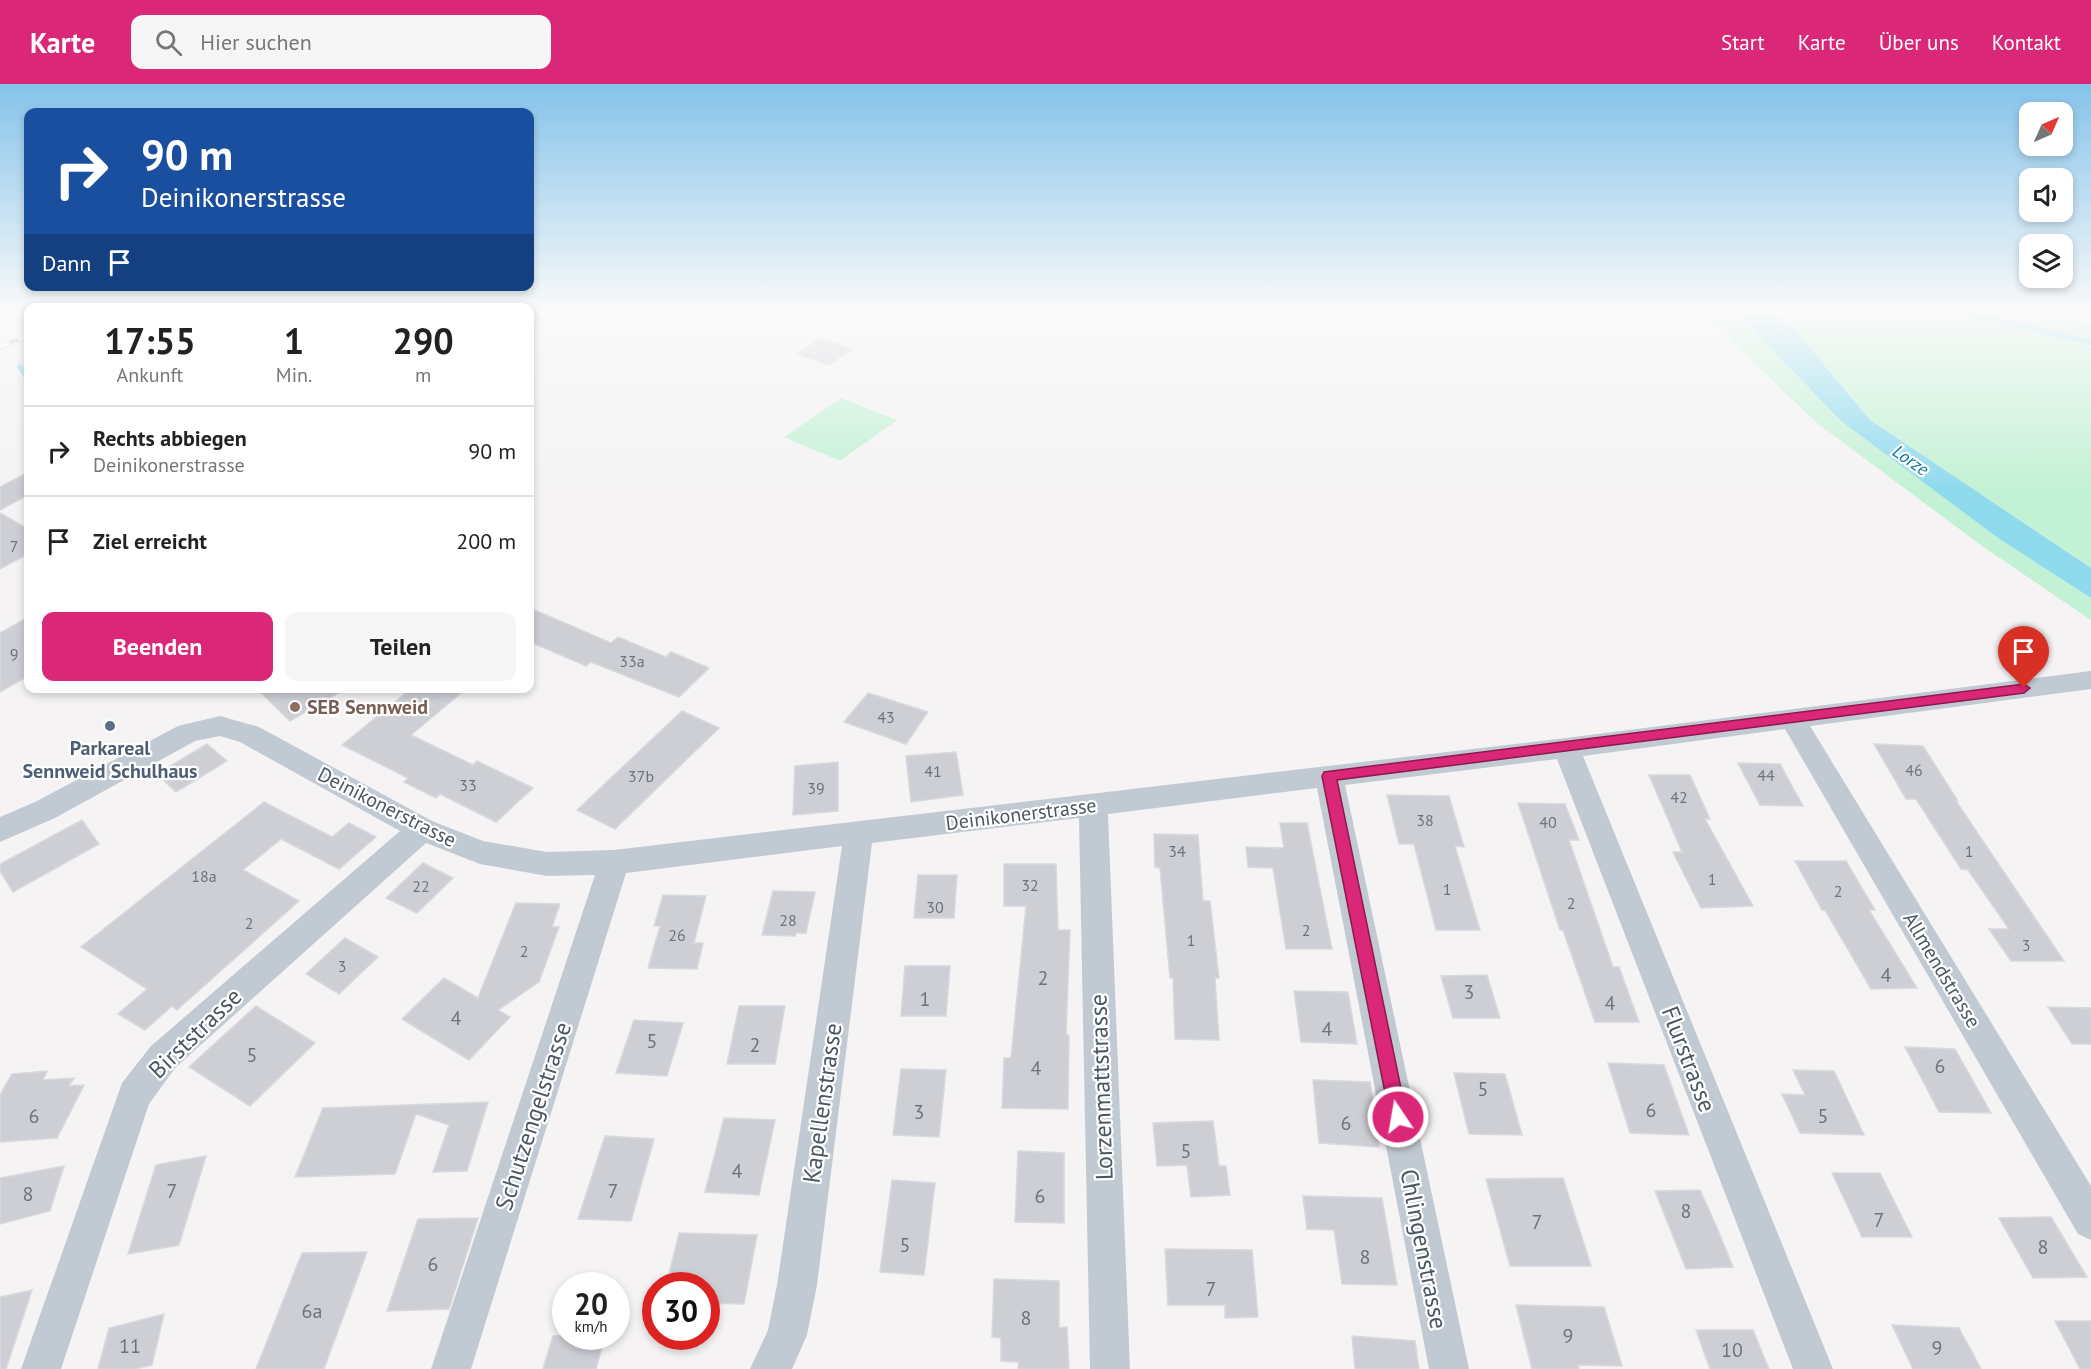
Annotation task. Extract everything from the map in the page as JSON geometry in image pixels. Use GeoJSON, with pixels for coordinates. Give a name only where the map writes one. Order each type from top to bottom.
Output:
{"type":"FeatureCollection","features":[{"type":"Feature","properties":{"kind":"street","name":"Deinikonerstrasse"},"geometry":{"type":"LineString","coordinates":[[0,830],[45,810],[188,733],[220,726],[249,734],[422,829],[480,852],[547,864],[614,862],[858,834],[1566,748],[2091,680]]}},
{"type":"Feature","properties":{"kind":"street","name":"Allmendstrasse"},"geometry":{"type":"LineString","coordinates":[[1792,719],[2091,1221]]}},
{"type":"Feature","properties":{"kind":"street","name":"Flurstrasse"},"geometry":{"type":"LineString","coordinates":[[1566,748],[1813,1369]]}},
{"type":"Feature","properties":{"kind":"street","name":"Chlingenstrasse"},"geometry":{"type":"LineString","coordinates":[[1329,776],[1449,1369]]}},
{"type":"Feature","properties":{"kind":"street","name":"Lorzenmattstrasse"},"geometry":{"type":"LineString","coordinates":[[1093,804],[1110,1369]]}},
{"type":"Feature","properties":{"kind":"street","name":"Birststrasse"},"geometry":{"type":"LineString","coordinates":[[40,1369],[134,1095],[163,1057],[422,829]]}},
{"type":"Feature","properties":{"kind":"street","name":"Kapellenstrasse"},"geometry":{"type":"LineString","coordinates":[[770,1369],[787,1335],[798,1285],[858,834]]}},
{"type":"Feature","properties":{"kind":"street","name":"Schutzengelstrasse"},"geometry":{"type":"LineString","coordinates":[[451,1369],[614,862]]}},
{"type":"Feature","properties":{"kind":"green space"},"geometry":{"type":"Polygon","coordinates":[[[1760,369],[1791,369],[1841,421],[1998,538],[2091,598],[2091,620],[1982,546],[1817,423],[1760,369]]]}},
{"type":"Feature","properties":{"kind":"green space"},"geometry":{"type":"Polygon","coordinates":[[[1828,369],[2091,369],[2091,568],[1870,420],[1828,369]]]}},
{"type":"Feature","properties":{"kind":"green space"},"geometry":{"type":"Polygon","coordinates":[[[841,398],[897,420],[840,461],[784,437],[841,398]]]}},
{"type":"Feature","properties":{"kind":"water","name":"Lorze"},"geometry":{"type":"Polygon","coordinates":[[[1791,369],[1828,369],[1870,420],[2091,568],[2091,598],[1998,538],[1841,421],[1791,369]]]}},
{"type":"Feature","properties":{"kind":"building"},"geometry":{"type":"Polygon","coordinates":[[[24,474],[24,497],[0,510],[0,487],[24,474]]]}},
{"type":"Feature","properties":{"kind":"building"},"geometry":{"type":"Polygon","coordinates":[[[0,513],[24,527],[24,556],[0,569],[0,513]]]}},
{"type":"Feature","properties":{"kind":"building"},"geometry":{"type":"Polygon","coordinates":[[[534,610],[611,643],[618,637],[666,657],[671,652],[709,668],[679,697],[591,662],[586,666],[534,644],[534,610]]]}},
{"type":"Feature","properties":{"kind":"building"},"geometry":{"type":"Polygon","coordinates":[[[24,619],[24,678],[0,692],[0,633],[24,619]]]}},
{"type":"Feature","properties":{"kind":"building","name":"SEB Sennweid"},"geometry":{"type":"Polygon","coordinates":[[[261,693],[338,693],[290,721],[261,693]]]}},
{"type":"Feature","properties":{"kind":"building"},"geometry":{"type":"Polygon","coordinates":[[[406,693],[461,693],[411,735],[473,765],[477,761],[533,788],[496,822],[440,794],[436,798],[404,782],[408,778],[342,745],[406,693]]]}},
{"type":"Feature","properties":{"kind":"building"},"geometry":{"type":"Polygon","coordinates":[[[868,693],[928,712],[906,744],[844,722],[868,693]]]}},
{"type":"Feature","properties":{"kind":"building"},"geometry":{"type":"Polygon","coordinates":[[[682,711],[719,728],[615,829],[577,810],[682,711]]]}},
{"type":"Feature","properties":{"kind":"building"},"geometry":{"type":"Polygon","coordinates":[[[207,744],[227,761],[176,792],[157,774],[207,744]]]}},
{"type":"Feature","properties":{"kind":"building"},"geometry":{"type":"Polygon","coordinates":[[[1874,744],[1923,746],[1958,801],[1956,801],[2064,961],[2011,961],[1989,929],[2009,929],[1968,870],[1961,869],[1916,799],[1906,799],[1874,744]]]}},
{"type":"Feature","properties":{"kind":"building"},"geometry":{"type":"Polygon","coordinates":[[[956,752],[963,795],[911,802],[906,756],[956,752]]]}},
{"type":"Feature","properties":{"kind":"building"},"geometry":{"type":"Polygon","coordinates":[[[838,762],[838,811],[793,815],[795,766],[838,762]]]}},
{"type":"Feature","properties":{"kind":"building"},"geometry":{"type":"Polygon","coordinates":[[[1738,763],[1780,764],[1803,806],[1760,805],[1738,763]]]}},
{"type":"Feature","properties":{"kind":"building"},"geometry":{"type":"Polygon","coordinates":[[[1649,775],[1690,775],[1710,819],[1705,819],[1753,906],[1701,908],[1673,852],[1682,852],[1649,775]]]}},
{"type":"Feature","properties":{"kind":"building"},"geometry":{"type":"Polygon","coordinates":[[[1387,795],[1449,796],[1464,847],[1455,846],[1480,930],[1436,930],[1414,844],[1399,844],[1387,795]]]}},
{"type":"Feature","properties":{"kind":"building"},"geometry":{"type":"Polygon","coordinates":[[[264,802],[332,837],[349,823],[376,837],[339,869],[281,839],[243,870],[299,901],[177,1010],[172,1006],[145,1030],[118,1014],[147,989],[81,947],[264,802]]]}},
{"type":"Feature","properties":{"kind":"building"},"geometry":{"type":"Polygon","coordinates":[[[1518,803],[1565,804],[1579,840],[1569,840],[1613,967],[1619,967],[1639,1022],[1595,1022],[1563,930],[1560,930],[1518,803]]]}},
{"type":"Feature","properties":{"kind":"building"},"geometry":{"type":"Polygon","coordinates":[[[82,820],[99,844],[13,892],[0,871],[0,864],[82,820]]]}},
{"type":"Feature","properties":{"kind":"building"},"geometry":{"type":"Polygon","coordinates":[[[1280,823],[1307,823],[1332,949],[1286,949],[1273,868],[1248,867],[1246,847],[1284,848],[1280,823]]]}},
{"type":"Feature","properties":{"kind":"building"},"geometry":{"type":"Polygon","coordinates":[[[1154,834],[1198,835],[1203,901],[1210,901],[1219,978],[1215,978],[1219,1040],[1175,1039],[1173,978],[1170,978],[1160,868],[1155,867],[1154,834]]]}},
{"type":"Feature","properties":{"kind":"building"},"geometry":{"type":"Polygon","coordinates":[[[1795,861],[1846,861],[1875,910],[1869,910],[1917,988],[1871,989],[1825,910],[1822,910],[1795,861]]]}},
{"type":"Feature","properties":{"kind":"building"},"geometry":{"type":"Polygon","coordinates":[[[423,863],[453,878],[417,913],[386,898],[423,863]]]}},
{"type":"Feature","properties":{"kind":"building"},"geometry":{"type":"Polygon","coordinates":[[[1004,864],[1056,864],[1058,930],[1070,930],[1066,1035],[1069,1035],[1068,1109],[1002,1108],[1004,1058],[1011,1058],[1026,906],[1004,906],[1004,864]]]}},
{"type":"Feature","properties":{"kind":"building"},"geometry":{"type":"Polygon","coordinates":[[[918,875],[957,875],[954,918],[914,918],[918,875]]]}},
{"type":"Feature","properties":{"kind":"building"},"geometry":{"type":"Polygon","coordinates":[[[773,891],[815,892],[806,933],[796,933],[795,936],[762,935],[773,891]]]}},
{"type":"Feature","properties":{"kind":"building"},"geometry":{"type":"Polygon","coordinates":[[[663,895],[706,896],[694,943],[703,943],[697,969],[648,968],[660,926],[654,926],[663,895]]]}},
{"type":"Feature","properties":{"kind":"building"},"geometry":{"type":"Polygon","coordinates":[[[516,903],[560,904],[552,927],[559,927],[539,982],[498,1010],[510,1017],[469,1060],[402,1019],[444,978],[478,998],[516,903]]]}},
{"type":"Feature","properties":{"kind":"building"},"geometry":{"type":"Polygon","coordinates":[[[345,938],[378,957],[339,994],[306,974],[345,938]]]}},
{"type":"Feature","properties":{"kind":"building"},"geometry":{"type":"Polygon","coordinates":[[[905,966],[950,966],[946,1016],[901,1016],[905,966]]]}},
{"type":"Feature","properties":{"kind":"building"},"geometry":{"type":"Polygon","coordinates":[[[1487,975],[1500,1018],[1453,1018],[1441,976],[1487,975]]]}},
{"type":"Feature","properties":{"kind":"building"},"geometry":{"type":"Polygon","coordinates":[[[1294,991],[1348,992],[1357,1044],[1301,1042],[1294,991]]]}},
{"type":"Feature","properties":{"kind":"building"},"geometry":{"type":"Polygon","coordinates":[[[256,1006],[315,1043],[250,1106],[189,1067],[256,1006]]]}},
{"type":"Feature","properties":{"kind":"building"},"geometry":{"type":"Polygon","coordinates":[[[739,1006],[785,1006],[775,1064],[727,1064],[739,1006]]]}},
{"type":"Feature","properties":{"kind":"building"},"geometry":{"type":"Polygon","coordinates":[[[2048,1007],[2091,1008],[2091,1044],[2072,1044],[2048,1007]]]}},
{"type":"Feature","properties":{"kind":"building"},"geometry":{"type":"Polygon","coordinates":[[[634,1020],[683,1023],[667,1076],[616,1073],[634,1020]]]}},
{"type":"Feature","properties":{"kind":"building"},"geometry":{"type":"Polygon","coordinates":[[[1905,1047],[1955,1049],[1991,1113],[1939,1112],[1905,1047]]]}},
{"type":"Feature","properties":{"kind":"building"},"geometry":{"type":"Polygon","coordinates":[[[1608,1063],[1664,1065],[1689,1135],[1630,1133],[1608,1063]]]}},
{"type":"Feature","properties":{"kind":"building"},"geometry":{"type":"Polygon","coordinates":[[[901,1069],[946,1070],[939,1137],[893,1135],[901,1069]]]}},
{"type":"Feature","properties":{"kind":"building"},"geometry":{"type":"Polygon","coordinates":[[[1793,1070],[1834,1071],[1864,1135],[1800,1133],[1782,1094],[1805,1095],[1793,1070]]]}},
{"type":"Feature","properties":{"kind":"building"},"geometry":{"type":"Polygon","coordinates":[[[47,1071],[43,1080],[74,1078],[69,1086],[84,1085],[57,1138],[0,1142],[0,1095],[12,1074],[47,1071]]]}},
{"type":"Feature","properties":{"kind":"building"},"geometry":{"type":"Polygon","coordinates":[[[1454,1073],[1505,1074],[1522,1135],[1469,1134],[1454,1073]]]}},
{"type":"Feature","properties":{"kind":"building"},"geometry":{"type":"Polygon","coordinates":[[[1313,1080],[1370,1082],[1379,1147],[1319,1143],[1313,1080]]]}},
{"type":"Feature","properties":{"kind":"building"},"geometry":{"type":"Polygon","coordinates":[[[488,1102],[467,1171],[433,1172],[449,1125],[416,1114],[395,1174],[295,1177],[323,1108],[488,1102]]]}},
{"type":"Feature","properties":{"kind":"building"},"geometry":{"type":"Polygon","coordinates":[[[724,1118],[775,1120],[759,1195],[705,1192],[724,1118]]]}},
{"type":"Feature","properties":{"kind":"building"},"geometry":{"type":"Polygon","coordinates":[[[1213,1121],[1219,1166],[1226,1166],[1230,1195],[1191,1197],[1187,1165],[1157,1166],[1153,1123],[1213,1121]]]}},
{"type":"Feature","properties":{"kind":"building"},"geometry":{"type":"Polygon","coordinates":[[[605,1136],[654,1139],[631,1221],[578,1219],[605,1136]]]}},
{"type":"Feature","properties":{"kind":"building"},"geometry":{"type":"Polygon","coordinates":[[[1018,1151],[1064,1153],[1064,1223],[1015,1222],[1018,1151]]]}},
{"type":"Feature","properties":{"kind":"building"},"geometry":{"type":"Polygon","coordinates":[[[206,1156],[179,1245],[128,1254],[156,1165],[206,1156]]]}},
{"type":"Feature","properties":{"kind":"building"},"geometry":{"type":"Polygon","coordinates":[[[64,1166],[50,1211],[0,1224],[0,1178],[64,1166]]]}},
{"type":"Feature","properties":{"kind":"building"},"geometry":{"type":"Polygon","coordinates":[[[1832,1173],[1880,1173],[1912,1237],[1862,1237],[1832,1173]]]}},
{"type":"Feature","properties":{"kind":"building"},"geometry":{"type":"Polygon","coordinates":[[[1563,1178],[1591,1266],[1510,1266],[1486,1179],[1563,1178]]]}},
{"type":"Feature","properties":{"kind":"building"},"geometry":{"type":"Polygon","coordinates":[[[892,1180],[935,1183],[924,1275],[880,1272],[892,1180]]]}},
{"type":"Feature","properties":{"kind":"building"},"geometry":{"type":"Polygon","coordinates":[[[1700,1190],[1733,1267],[1686,1269],[1655,1191],[1700,1190]]]}},
{"type":"Feature","properties":{"kind":"building"},"geometry":{"type":"Polygon","coordinates":[[[1303,1196],[1382,1198],[1397,1285],[1342,1284],[1334,1230],[1307,1229],[1303,1196]]]}},
{"type":"Feature","properties":{"kind":"building"},"geometry":{"type":"Polygon","coordinates":[[[2051,1217],[2087,1277],[2033,1278],[1999,1218],[2051,1217]]]}},
{"type":"Feature","properties":{"kind":"building"},"geometry":{"type":"Polygon","coordinates":[[[478,1218],[449,1309],[387,1311],[418,1219],[478,1218]]]}},
{"type":"Feature","properties":{"kind":"building"},"geometry":{"type":"Polygon","coordinates":[[[679,1233],[757,1235],[744,1304],[720,1303],[720,1272],[669,1272],[679,1233]]]}},
{"type":"Feature","properties":{"kind":"building"},"geometry":{"type":"Polygon","coordinates":[[[1165,1249],[1252,1250],[1258,1317],[1225,1318],[1225,1305],[1168,1305],[1165,1249]]]}},
{"type":"Feature","properties":{"kind":"building"},"geometry":{"type":"Polygon","coordinates":[[[367,1252],[324,1369],[256,1369],[302,1253],[367,1252]]]}},
{"type":"Feature","properties":{"kind":"building"},"geometry":{"type":"Polygon","coordinates":[[[994,1279],[1059,1281],[1059,1328],[1067,1327],[1069,1369],[1018,1369],[1019,1362],[1001,1361],[1001,1338],[992,1337],[994,1279]]]}},
{"type":"Feature","properties":{"kind":"building"},"geometry":{"type":"Polygon","coordinates":[[[32,1290],[6,1369],[0,1369],[0,1297],[32,1290]]]}},
{"type":"Feature","properties":{"kind":"building"},"geometry":{"type":"Polygon","coordinates":[[[1516,1305],[1604,1307],[1622,1366],[1578,1365],[1579,1369],[1532,1369],[1516,1305]]]}},
{"type":"Feature","properties":{"kind":"building"},"geometry":{"type":"Polygon","coordinates":[[[164,1314],[152,1365],[136,1369],[98,1369],[109,1328],[164,1314]]]}},
{"type":"Feature","properties":{"kind":"building"},"geometry":{"type":"Polygon","coordinates":[[[2055,1321],[2091,1321],[2091,1369],[2080,1369],[2055,1321]]]}},
{"type":"Feature","properties":{"kind":"building"},"geometry":{"type":"Polygon","coordinates":[[[1892,1325],[1959,1328],[1981,1369],[1913,1369],[1892,1325]]]}},
{"type":"Feature","properties":{"kind":"building"},"geometry":{"type":"Polygon","coordinates":[[[1696,1330],[1753,1330],[1769,1369],[1710,1369],[1696,1330]]]}},
{"type":"Feature","properties":{"kind":"building"},"geometry":{"type":"Polygon","coordinates":[[[1352,1336],[1415,1341],[1419,1369],[1355,1369],[1352,1336]]]}},
{"type":"Feature","properties":{"kind":"building"},"geometry":{"type":"Polygon","coordinates":[[[552,1339],[552,1350],[601,1350],[596,1369],[543,1369],[552,1339]]]}},
{"type":"Feature","properties":{"kind":"waterway"},"geometry":{"type":"LineString","coordinates":[[21,369],[24,372]]}},
{"type":"Feature","properties":{"kind":"place","name":"SEB Sennweid"},"geometry":{"type":"Point","coordinates":[295,707]}},
{"type":"Feature","properties":{"kind":"place","name":"Parkareal Sennweid Schulhaus"},"geometry":{"type":"Point","coordinates":[110,726]}},
{"type":"Feature","properties":{"kind":"route"},"geometry":{"type":"LineString","coordinates":[[1398,1117],[1329,776],[1566,748],[2024,688]]}}]}
